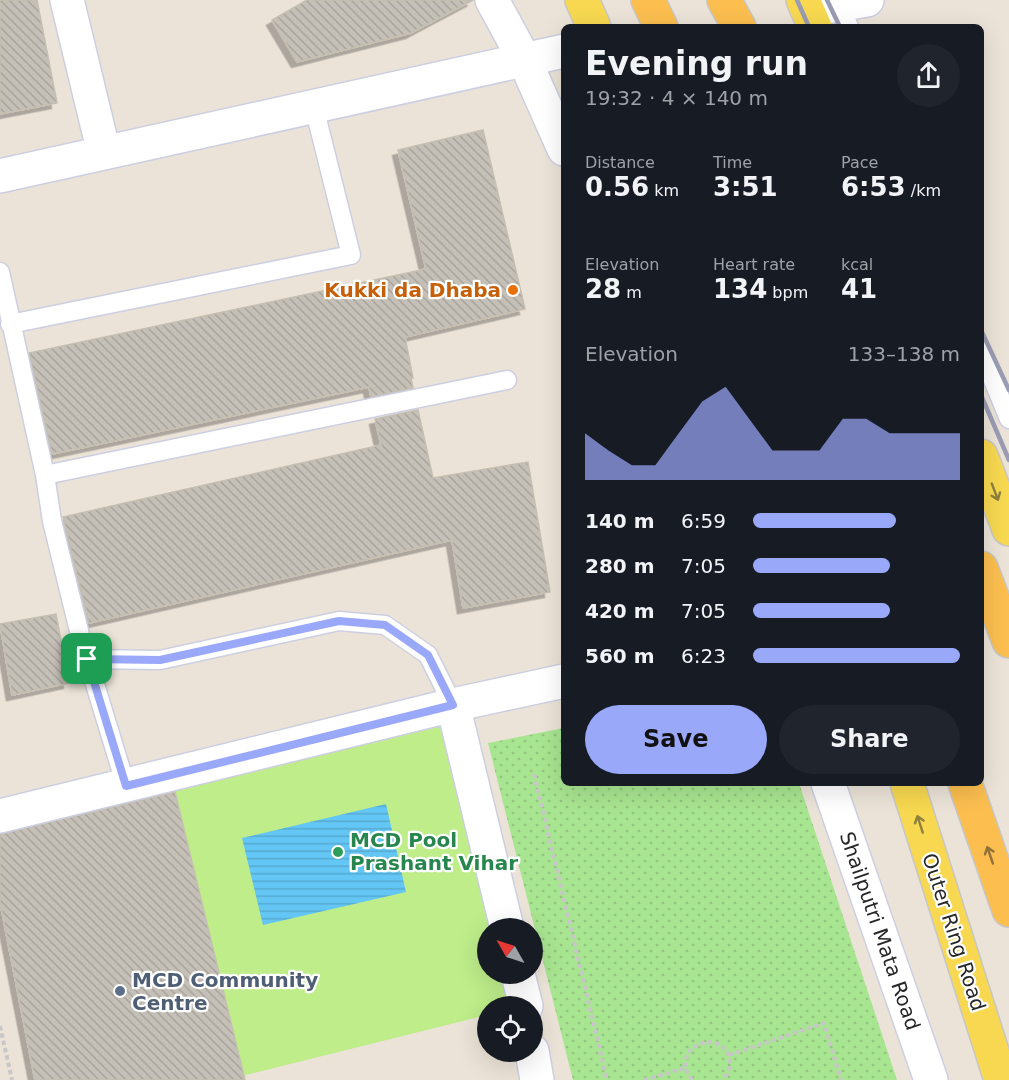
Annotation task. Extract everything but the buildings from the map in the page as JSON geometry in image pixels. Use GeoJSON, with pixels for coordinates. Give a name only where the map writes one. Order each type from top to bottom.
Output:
{"type":"FeatureCollection","features":[{"type":"Feature","properties":{"kind":"highway"},"geometry":{"type":"LineString","coordinates":[[648,0],[660,24]]}},
{"type":"Feature","properties":{"kind":"highway"},"geometry":{"type":"LineString","coordinates":[[724,0],[737,24]]}},
{"type":"Feature","properties":{"kind":"highway"},"geometry":{"type":"LineString","coordinates":[[984,576],[1009,641]]}},
{"type":"Feature","properties":{"kind":"highway"},"geometry":{"type":"LineString","coordinates":[[965,786],[1009,910]]}},
{"type":"Feature","properties":{"kind":"main road"},"geometry":{"type":"LineString","coordinates":[[582,0],[593,24]]}},
{"type":"Feature","properties":{"kind":"main road"},"geometry":{"type":"LineString","coordinates":[[984,464],[1009,529]]}},
{"type":"Feature","properties":{"kind":"main road","name":"Outer Ring Road"},"geometry":{"type":"LineString","coordinates":[[908,786],[1001,1080]]}},
{"type":"Feature","properties":{"kind":"street"},"geometry":{"type":"LineString","coordinates":[[67,0],[104,153]]}},
{"type":"Feature","properties":{"kind":"street"},"geometry":{"type":"LineString","coordinates":[[492,0],[524,59],[561,142]]}},
{"type":"Feature","properties":{"kind":"street"},"geometry":{"type":"LineString","coordinates":[[0,176],[561,52]]}},
{"type":"Feature","properties":{"kind":"street"},"geometry":{"type":"LineString","coordinates":[[0,816],[453,705],[561,682]]}},
{"type":"Feature","properties":{"kind":"street"},"geometry":{"type":"LineString","coordinates":[[453,705],[505,918]]}},
{"type":"Feature","properties":{"kind":"street","name":"Shailputri Mata Road"},"geometry":{"type":"LineString","coordinates":[[829,786],[931,1080]]}},
{"type":"Feature","properties":{"kind":"street"},"geometry":{"type":"LineString","coordinates":[[534,1062],[537,1080]]}},
{"type":"Feature","properties":{"kind":"lane"},"geometry":{"type":"LineString","coordinates":[[10,324],[351,255],[314,107]]}},
{"type":"Feature","properties":{"kind":"lane"},"geometry":{"type":"LineString","coordinates":[[0,272],[45,475],[52,521],[87,659],[126,786]]}},
{"type":"Feature","properties":{"kind":"lane"},"geometry":{"type":"LineString","coordinates":[[984,358],[1009,419]]}},
{"type":"Feature","properties":{"kind":"lane"},"geometry":{"type":"LineString","coordinates":[[45,475],[507,380]]}},
{"type":"Feature","properties":{"kind":"lane"},"geometry":{"type":"LineString","coordinates":[[87,659],[160,660],[339,621],[385,625],[428,655],[453,705]]}},
{"type":"Feature","properties":{"kind":"path"},"geometry":{"type":"LineString","coordinates":[[534,774],[607,1080]]}},
{"type":"Feature","properties":{"kind":"path"},"geometry":{"type":"LineString","coordinates":[[729,1055],[824,1023],[841,1080]]}},
{"type":"Feature","properties":{"kind":"path"},"geometry":{"type":"LineString","coordinates":[[0,1026],[12,1080]]}},
{"type":"Feature","properties":{"kind":"path"},"geometry":{"type":"LineString","coordinates":[[692,1080],[685,1068],[687,1053],[698,1043],[705,1041],[719,1044],[729,1055],[729,1070],[723,1080]]}},
{"type":"Feature","properties":{"kind":"path"},"geometry":{"type":"LineString","coordinates":[[644,1080],[685,1068]]}},
{"type":"Feature","properties":{"kind":"green space","name":"MCD Pool Prashant Vihar"},"geometry":{"type":"Polygon","coordinates":[[[453,705],[505,918],[477,918],[477,984],[520,984],[521,996],[477,996],[477,1017],[242,1076],[168,775],[453,705]]]}},
{"type":"Feature","properties":{"kind":"green space"},"geometry":{"type":"Polygon","coordinates":[[[561,729],[561,786],[800,786],[897,1080],[573,1080],[543,961],[543,918],[532,918],[488,743],[561,729]]]}},
{"type":"Feature","properties":{"kind":"water"},"geometry":{"type":"Polygon","coordinates":[[[386,804],[406,892],[263,925],[242,838],[386,804]]]}},
{"type":"Feature","properties":{"kind":"railway"},"geometry":{"type":"LineString","coordinates":[[797,0],[808,24]]}},
{"type":"Feature","properties":{"kind":"railway"},"geometry":{"type":"LineString","coordinates":[[827,0],[839,24]]}},
{"type":"Feature","properties":{"kind":"railway"},"geometry":{"type":"LineString","coordinates":[[984,336],[1009,390]]}},
{"type":"Feature","properties":{"kind":"railway"},"geometry":{"type":"LineString","coordinates":[[984,402],[1009,460]]}},
{"type":"Feature","properties":{"kind":"place","name":"Kukki da Dhaba"},"geometry":{"type":"Point","coordinates":[513,290]}},
{"type":"Feature","properties":{"kind":"place","name":"MCD Pool Prashant Vihar"},"geometry":{"type":"Point","coordinates":[338,852]}},
{"type":"Feature","properties":{"kind":"place","name":"MCD Community Centre"},"geometry":{"type":"Point","coordinates":[120,991]}},
{"type":"Feature","properties":{"kind":"route"},"geometry":{"type":"LineString","coordinates":[[339,621],[385,625],[428,655],[453,705],[126,786],[87,659],[160,660],[339,621]]}}]}
